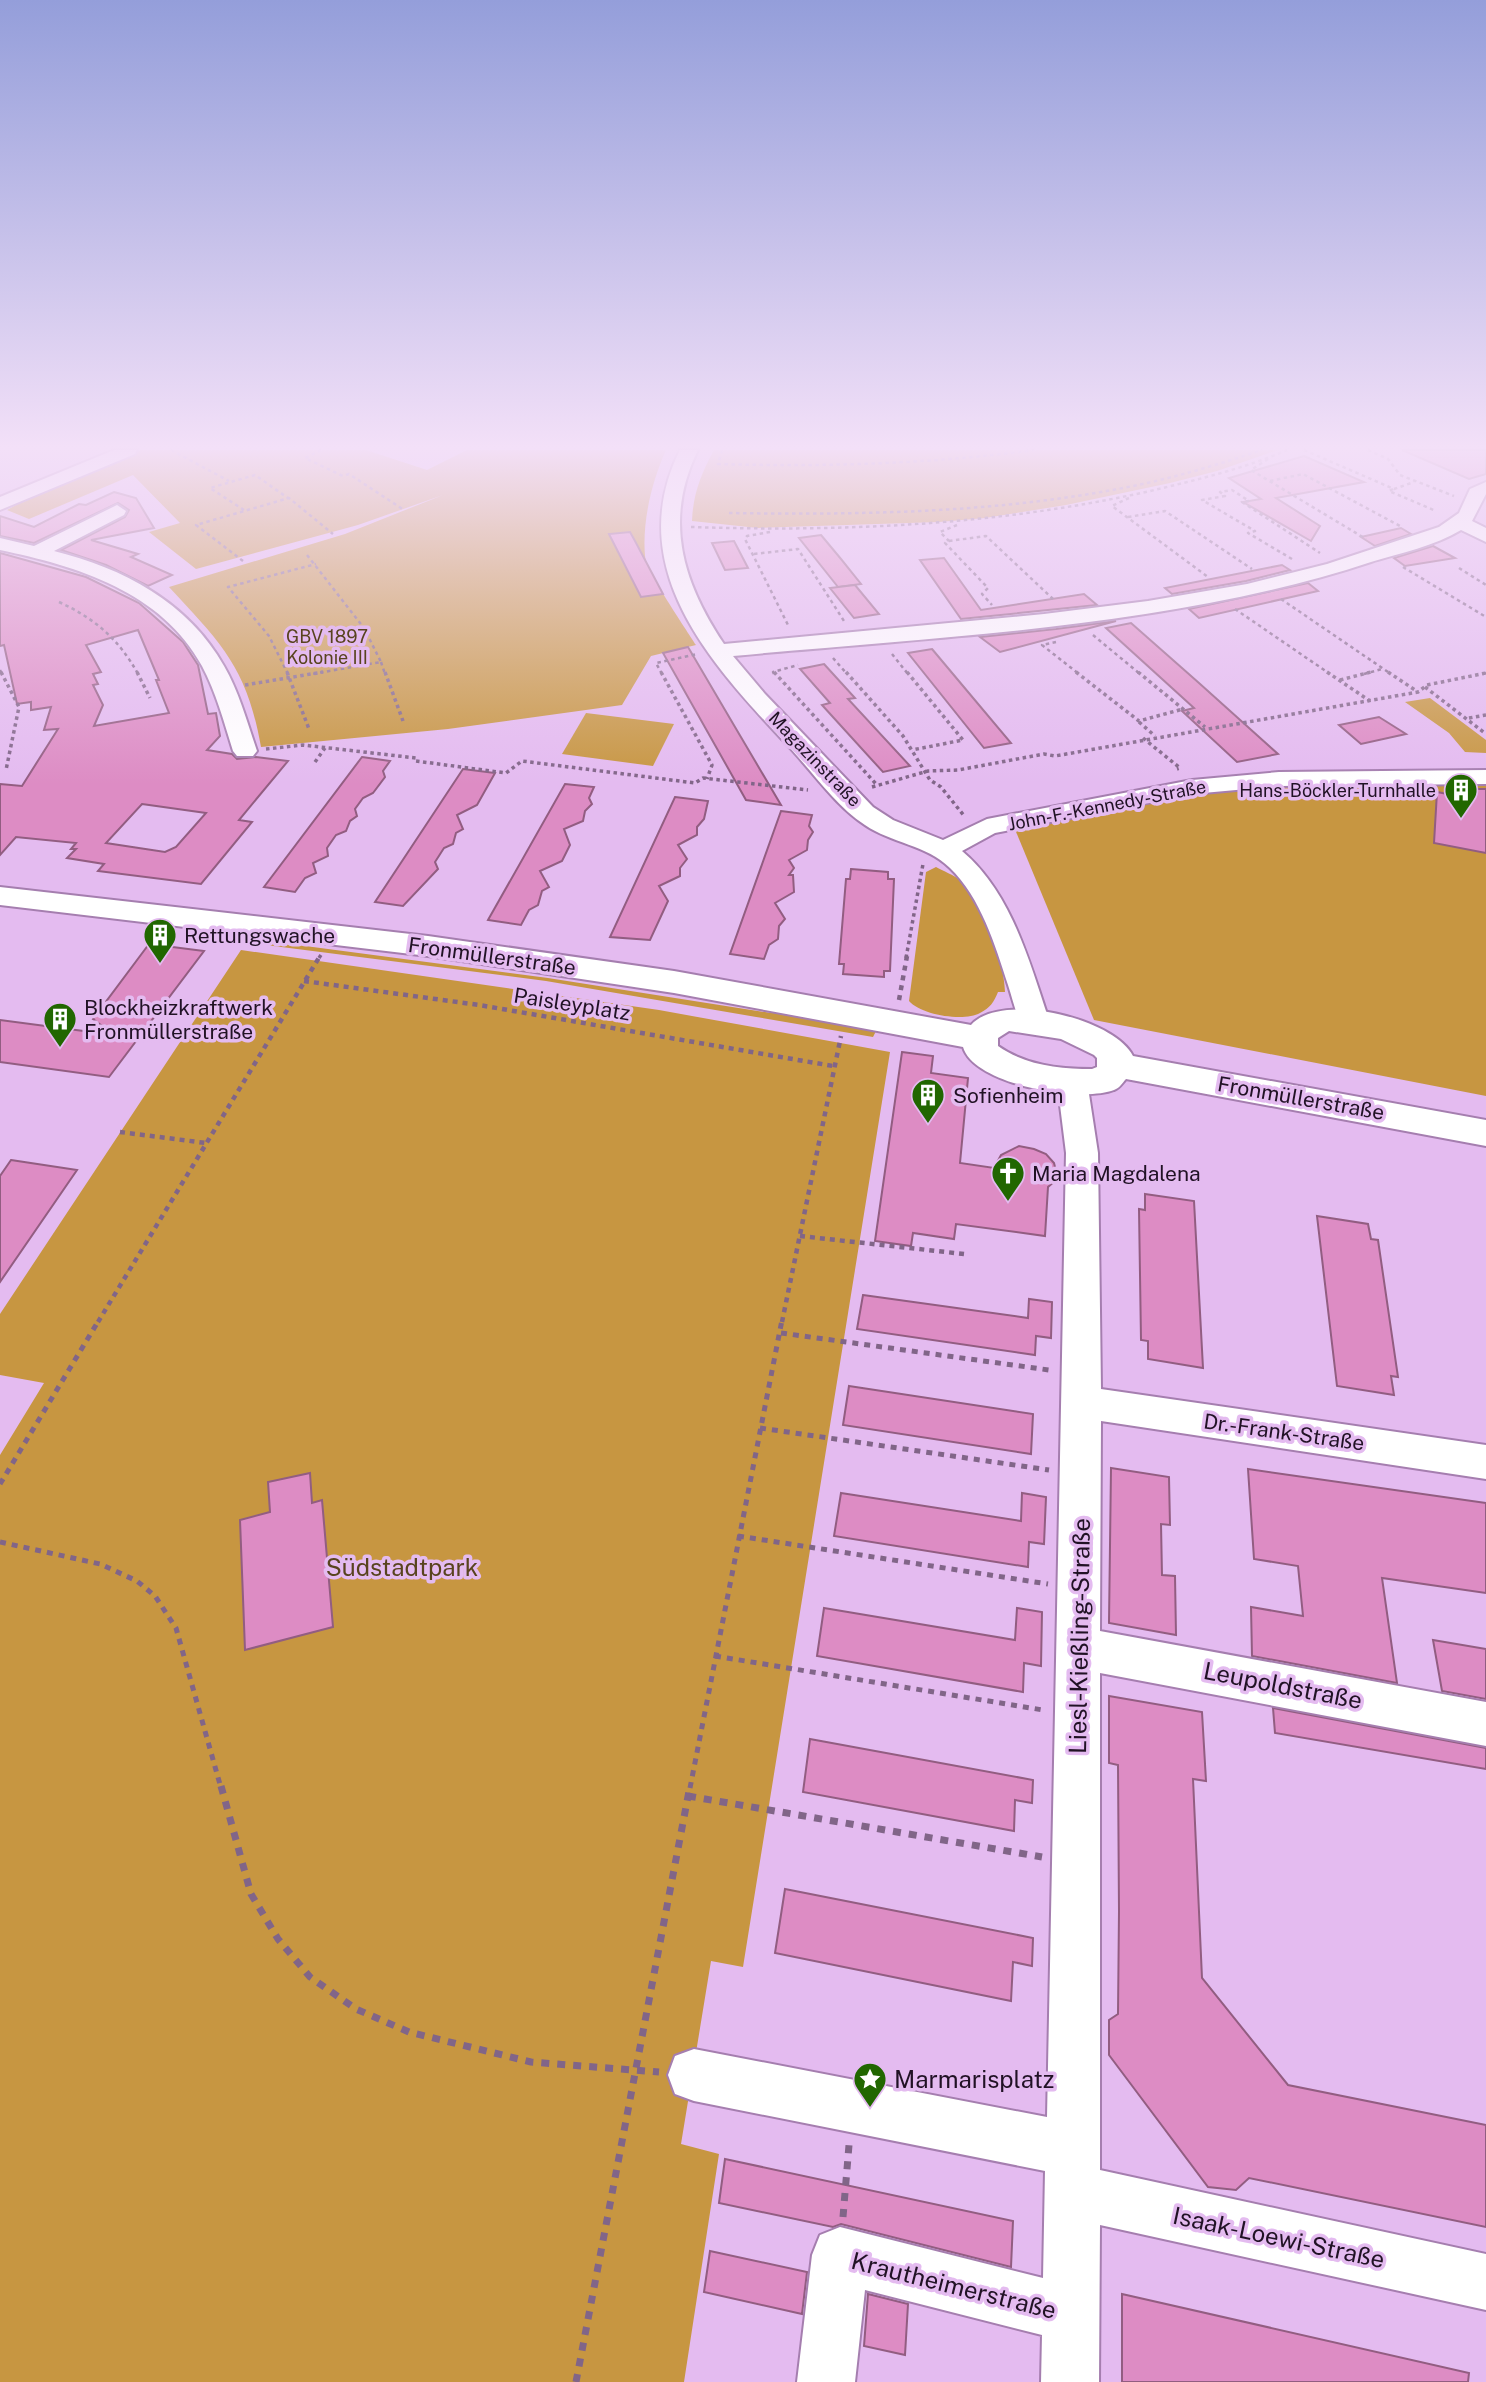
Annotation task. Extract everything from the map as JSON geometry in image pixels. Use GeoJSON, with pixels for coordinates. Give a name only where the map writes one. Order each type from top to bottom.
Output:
{"type":"FeatureCollection","features":[{"type":"Feature","properties":{"kind":"main road","name":"Fronmüllerstraße"},"geometry":{"type":"LineString","coordinates":[[0,896],[441,948],[687,984],[980,1038]]}},
{"type":"Feature","properties":{"kind":"main road"},"geometry":{"type":"LineString","coordinates":[[998,1021],[1035,1023],[1088,1035],[1101,1041],[1115,1055],[1116,1065],[1105,1080],[1072,1081],[998,1064],[982,1052],[982,1032],[998,1021]]}},
{"type":"Feature","properties":{"kind":"main road","name":"Fronmüllerstraße"},"geometry":{"type":"LineString","coordinates":[[1116,1065],[1486,1133]]}},
{"type":"Feature","properties":{"kind":"street"},"geometry":{"type":"LineString","coordinates":[[70,561],[94,568],[144,592],[180,623],[206,656],[224,689],[245,751]]}},
{"type":"Feature","properties":{"kind":"street","name":"Magazinstraße"},"geometry":{"type":"LineString","coordinates":[[675,561],[687,597],[717,650],[785,729],[875,820],[938,848],[958,860],[982,889],[1013,959],[1035,1023]]}},
{"type":"Feature","properties":{"kind":"street"},"geometry":{"type":"LineString","coordinates":[[717,650],[813,649],[856,639],[1149,607],[1267,584],[1336,561]]}},
{"type":"Feature","properties":{"kind":"street","name":"John-F.-Kennedy-Straße"},"geometry":{"type":"LineString","coordinates":[[938,848],[978,831],[1192,787],[1279,779],[1486,777]]}},
{"type":"Feature","properties":{"kind":"street","name":"Liesl-Kießling-Straße"},"geometry":{"type":"LineString","coordinates":[[1072,1081],[1082,1153],[1073,2171]]}},
{"type":"Feature","properties":{"kind":"street","name":"Dr.-Frank-Straße"},"geometry":{"type":"LineString","coordinates":[[1081,1388],[1486,1462]]}},
{"type":"Feature","properties":{"kind":"street","name":"Leupoldstraße"},"geometry":{"type":"LineString","coordinates":[[1079,1648],[1486,1724]]}},
{"type":"Feature","properties":{"kind":"street"},"geometry":{"type":"LineString","coordinates":[[694,2074],[853,2106],[1073,2171],[1070,2382]]}},
{"type":"Feature","properties":{"kind":"street","name":"Isaak-Loewi-Straße"},"geometry":{"type":"LineString","coordinates":[[1073,2171],[1486,2282]]}},
{"type":"Feature","properties":{"kind":"street","name":"Krautheimerstraße"},"geometry":{"type":"LineString","coordinates":[[826,2382],[840,2256],[1070,2314]]}},
{"type":"Feature","properties":{"kind":"path"},"geometry":{"type":"LineString","coordinates":[[313,561],[363,628],[380,662],[403,721]]}},
{"type":"Feature","properties":{"kind":"path"},"geometry":{"type":"LineString","coordinates":[[758,561],[813,649],[833,658],[912,750],[928,771],[930,780],[941,787],[978,831]]}},
{"type":"Feature","properties":{"kind":"path"},"geometry":{"type":"LineString","coordinates":[[805,561],[856,639]]}},
{"type":"Feature","properties":{"kind":"path"},"geometry":{"type":"LineString","coordinates":[[962,561],[988,588],[982,594],[1007,624]]}},
{"type":"Feature","properties":{"kind":"path"},"geometry":{"type":"LineString","coordinates":[[1181,561],[1222,594],[1371,701]]}},
{"type":"Feature","properties":{"kind":"path"},"geometry":{"type":"LineString","coordinates":[[1235,561],[1382,669],[1418,692]]}},
{"type":"Feature","properties":{"kind":"path"},"geometry":{"type":"LineString","coordinates":[[1397,561],[1486,617]]}},
{"type":"Feature","properties":{"kind":"path"},"geometry":{"type":"LineString","coordinates":[[309,729],[290,677],[269,636],[228,587],[316,564]]}},
{"type":"Feature","properties":{"kind":"path"},"geometry":{"type":"LineString","coordinates":[[1459,568],[1486,585]]}},
{"type":"Feature","properties":{"kind":"path"},"geometry":{"type":"LineString","coordinates":[[59,602],[81,611],[116,639],[132,660],[150,698]]}},
{"type":"Feature","properties":{"kind":"path"},"geometry":{"type":"LineString","coordinates":[[878,637],[962,740],[912,750]]}},
{"type":"Feature","properties":{"kind":"path"},"geometry":{"type":"LineString","coordinates":[[1067,639],[1042,645],[1155,736]]}},
{"type":"Feature","properties":{"kind":"path"},"geometry":{"type":"LineString","coordinates":[[813,649],[833,658]]}},
{"type":"Feature","properties":{"kind":"path"},"geometry":{"type":"LineString","coordinates":[[707,779],[712,765],[656,663],[717,650]]}},
{"type":"Feature","properties":{"kind":"path"},"geometry":{"type":"LineString","coordinates":[[224,689],[380,662]]}},
{"type":"Feature","properties":{"kind":"path"},"geometry":{"type":"LineString","coordinates":[[799,665],[773,672],[877,785]]}},
{"type":"Feature","properties":{"kind":"path"},"geometry":{"type":"LineString","coordinates":[[1340,680],[1382,669]]}},
{"type":"Feature","properties":{"kind":"path"},"geometry":{"type":"LineString","coordinates":[[0,670],[19,707],[6,770]]}},
{"type":"Feature","properties":{"kind":"path"},"geometry":{"type":"LineString","coordinates":[[245,751],[303,745],[416,758],[416,761],[506,773],[522,761],[695,783],[707,779],[847,794],[928,771],[958,770],[1044,754],[1055,756],[1142,738],[1371,701],[1418,692],[1425,687],[1486,673]]}},
{"type":"Feature","properties":{"kind":"path"},"geometry":{"type":"LineString","coordinates":[[1425,687],[1486,734]]}},
{"type":"Feature","properties":{"kind":"path"},"geometry":{"type":"LineString","coordinates":[[1139,721],[1183,709]]}},
{"type":"Feature","properties":{"kind":"path"},"geometry":{"type":"LineString","coordinates":[[1468,718],[1486,715]]}},
{"type":"Feature","properties":{"kind":"path"},"geometry":{"type":"LineString","coordinates":[[1142,738],[1180,768],[1155,775],[1163,793]]}},
{"type":"Feature","properties":{"kind":"path"},"geometry":{"type":"LineString","coordinates":[[315,762],[325,748]]}},
{"type":"Feature","properties":{"kind":"path"},"geometry":{"type":"LineString","coordinates":[[897,1008],[924,859],[938,848]]}},
{"type":"Feature","properties":{"kind":"path"},"geometry":{"type":"LineString","coordinates":[[0,1483],[321,955],[307,953]]}},
{"type":"Feature","properties":{"kind":"path","name":"Paisleyplatz"},"geometry":{"type":"LineString","coordinates":[[304,981],[479,1005],[833,1066]]}},
{"type":"Feature","properties":{"kind":"path"},"geometry":{"type":"LineString","coordinates":[[576,2382],[738,1536],[833,1066],[841,1035],[852,1037]]}},
{"type":"Feature","properties":{"kind":"path"},"geometry":{"type":"LineString","coordinates":[[120,1132],[206,1143]]}},
{"type":"Feature","properties":{"kind":"path"},"geometry":{"type":"LineString","coordinates":[[800,1236],[964,1254]]}},
{"type":"Feature","properties":{"kind":"path"},"geometry":{"type":"LineString","coordinates":[[781,1333],[1081,1388]]}},
{"type":"Feature","properties":{"kind":"path"},"geometry":{"type":"LineString","coordinates":[[760,1428],[1081,1475]]}},
{"type":"Feature","properties":{"kind":"path"},"geometry":{"type":"LineString","coordinates":[[738,1536],[1080,1590]]}},
{"type":"Feature","properties":{"kind":"path"},"geometry":{"type":"LineString","coordinates":[[0,1542],[121,1572],[149,1589],[164,1607],[176,1628],[251,1894],[278,1939],[310,1977],[356,2009],[409,2032],[531,2063],[636,2070]]}},
{"type":"Feature","properties":{"kind":"path"},"geometry":{"type":"LineString","coordinates":[[715,1657],[1078,1716]]}},
{"type":"Feature","properties":{"kind":"path"},"geometry":{"type":"LineString","coordinates":[[688,1796],[1077,1863]]}},
{"type":"Feature","properties":{"kind":"path"},"geometry":{"type":"LineString","coordinates":[[840,2256],[853,2106]]}},
{"type":"Feature","properties":{"kind":"green space"},"geometry":{"type":"Polygon","coordinates":[[[186,561],[225,561],[196,569],[186,561]]]}},
{"type":"Feature","properties":{"kind":"green space","name":"GBV 1897 Kolonie III"},"geometry":{"type":"Polygon","coordinates":[[[255,561],[646,561],[659,587],[696,645],[651,656],[622,705],[448,729],[261,747],[248,697],[230,659],[204,625],[169,587],[255,561]]]}},
{"type":"Feature","properties":{"kind":"green space"},"geometry":{"type":"Polygon","coordinates":[[[1430,698],[1486,740],[1486,753],[1465,752],[1449,733],[1405,702],[1430,698]]]}},
{"type":"Feature","properties":{"kind":"green space"},"geometry":{"type":"Polygon","coordinates":[[[586,713],[674,724],[653,766],[562,754],[586,713]]]}},
{"type":"Feature","properties":{"kind":"green space"},"geometry":{"type":"Polygon","coordinates":[[[1318,785],[1486,785],[1486,1096],[1094,1020],[1014,827],[1219,791],[1318,785]]]}},
{"type":"Feature","properties":{"kind":"green space"},"geometry":{"type":"Polygon","coordinates":[[[936,867],[958,878],[969,890],[992,933],[1001,964],[1005,992],[998,992],[989,1007],[973,1016],[943,1016],[923,1010],[909,1001],[926,872],[936,867]]]}},
{"type":"Feature","properties":{"kind":"green space"},"geometry":{"type":"Polygon","coordinates":[[[237,937],[548,978],[771,1013],[777,1010],[876,1031],[873,1037],[546,981],[235,941],[237,937]]]}},
{"type":"Feature","properties":{"kind":"green space","name":"Südstadtpark"},"geometry":{"type":"Polygon","coordinates":[[[241,950],[659,1010],[890,1052],[743,1967],[711,1961],[681,2144],[719,2154],[684,2382],[0,2382],[0,1455],[44,1383],[0,1375],[0,1314],[241,950]]]}},
{"type":"Feature","properties":{"kind":"building"},"geometry":{"type":"Polygon","coordinates":[[[0,561],[29,561],[86,577],[139,603],[183,642],[198,665],[208,714],[216,713],[220,736],[207,750],[232,754],[237,759],[256,757],[288,761],[239,820],[252,822],[201,884],[98,871],[104,864],[67,858],[76,849],[71,849],[76,843],[16,837],[0,855],[0,784],[22,786],[58,729],[44,730],[51,707],[31,710],[31,702],[17,704],[4,645],[0,646],[0,561]],[[138,630],[86,645],[101,672],[93,674],[98,684],[93,685],[103,705],[94,726],[169,713],[156,680],[159,680],[138,630]],[[142,804],[106,843],[165,852],[176,847],[206,813],[142,804]]]}},
{"type":"Feature","properties":{"kind":"building"},"geometry":{"type":"Polygon","coordinates":[[[94,561],[140,561],[172,575],[148,586],[94,561]]]}},
{"type":"Feature","properties":{"kind":"building"},"geometry":{"type":"Polygon","coordinates":[[[623,561],[646,561],[663,594],[641,597],[623,561]]]}},
{"type":"Feature","properties":{"kind":"building"},"geometry":{"type":"Polygon","coordinates":[[[721,561],[744,561],[748,568],[725,570],[721,561]]]}},
{"type":"Feature","properties":{"kind":"building"},"geometry":{"type":"Polygon","coordinates":[[[817,561],[842,561],[861,584],[838,587],[817,561]]]}},
{"type":"Feature","properties":{"kind":"building"},"geometry":{"type":"Polygon","coordinates":[[[921,561],[946,561],[981,610],[1084,594],[1097,605],[961,619],[921,561]]]}},
{"type":"Feature","properties":{"kind":"building"},"geometry":{"type":"Polygon","coordinates":[[[1398,561],[1435,561],[1405,566],[1398,561]]]}},
{"type":"Feature","properties":{"kind":"building"},"geometry":{"type":"Polygon","coordinates":[[[1282,565],[1290,570],[1172,594],[1165,588],[1282,565]]]}},
{"type":"Feature","properties":{"kind":"building"},"geometry":{"type":"Polygon","coordinates":[[[1308,583],[1318,591],[1199,618],[1189,609],[1308,583]]]}},
{"type":"Feature","properties":{"kind":"building"},"geometry":{"type":"Polygon","coordinates":[[[855,585],[879,614],[854,618],[830,588],[855,585]]]}},
{"type":"Feature","properties":{"kind":"building"},"geometry":{"type":"Polygon","coordinates":[[[1116,621],[1000,652],[980,637],[1056,629],[1116,621]]]}},
{"type":"Feature","properties":{"kind":"building"},"geometry":{"type":"Polygon","coordinates":[[[1131,623],[1278,754],[1237,762],[1182,711],[1194,708],[1106,628],[1131,623]]]}},
{"type":"Feature","properties":{"kind":"building"},"geometry":{"type":"Polygon","coordinates":[[[688,647],[781,805],[746,800],[663,653],[688,647]]]}},
{"type":"Feature","properties":{"kind":"building"},"geometry":{"type":"Polygon","coordinates":[[[932,649],[1011,743],[984,748],[908,653],[932,649]]]}},
{"type":"Feature","properties":{"kind":"building"},"geometry":{"type":"Polygon","coordinates":[[[824,664],[855,698],[848,699],[910,766],[883,772],[822,705],[830,703],[800,669],[824,664]]]}},
{"type":"Feature","properties":{"kind":"building"},"geometry":{"type":"Polygon","coordinates":[[[1379,717],[1406,734],[1361,744],[1339,725],[1379,717]]]}},
{"type":"Feature","properties":{"kind":"building"},"geometry":{"type":"Polygon","coordinates":[[[362,757],[390,761],[383,771],[385,777],[373,793],[363,798],[355,809],[357,816],[350,821],[346,831],[336,835],[327,848],[328,856],[313,863],[316,873],[305,878],[295,892],[264,887],[362,757]]]}},
{"type":"Feature","properties":{"kind":"building"},"geometry":{"type":"Polygon","coordinates":[[[463,769],[495,773],[477,805],[457,815],[463,829],[456,833],[453,844],[444,848],[435,862],[438,869],[403,906],[375,902],[463,769]]]}},
{"type":"Feature","properties":{"kind":"building"},"geometry":{"type":"Polygon","coordinates":[[[565,784],[594,787],[589,798],[592,804],[585,811],[583,821],[564,829],[570,845],[562,861],[540,871],[549,887],[542,891],[538,905],[529,910],[521,925],[488,920],[565,784]]]}},
{"type":"Feature","properties":{"kind":"building","name":"Hans-Böckler-Turnhalle"},"geometry":{"type":"Polygon","coordinates":[[[1458,789],[1486,789],[1486,853],[1434,843],[1437,792],[1458,796],[1458,789]]]}},
{"type":"Feature","properties":{"kind":"building"},"geometry":{"type":"Polygon","coordinates":[[[675,797],[708,801],[704,819],[697,827],[697,835],[678,845],[687,859],[680,868],[680,876],[659,886],[668,901],[650,940],[610,937],[675,797]]]}},
{"type":"Feature","properties":{"kind":"building"},"geometry":{"type":"Polygon","coordinates":[[[781,811],[812,815],[809,826],[813,832],[808,840],[807,850],[789,860],[794,868],[789,875],[793,875],[794,892],[775,903],[785,919],[779,926],[778,939],[769,945],[764,959],[730,954],[781,811]]]}},
{"type":"Feature","properties":{"kind":"building"},"geometry":{"type":"Polygon","coordinates":[[[851,869],[888,872],[888,879],[894,879],[890,971],[884,971],[884,977],[843,974],[844,964],[839,964],[846,879],[850,879],[851,869]]]}},
{"type":"Feature","properties":{"kind":"building"},"geometry":{"type":"Polygon","coordinates":[[[149,944],[204,951],[109,1077],[0,1062],[0,1020],[114,1035],[93,1019],[149,944]]]}},
{"type":"Feature","properties":{"kind":"building","name":"Sofienheim"},"geometry":{"type":"Polygon","coordinates":[[[902,1052],[933,1056],[931,1073],[968,1078],[960,1163],[994,1168],[1001,1155],[1019,1146],[1046,1154],[1054,1163],[1057,1175],[1048,1187],[1045,1236],[956,1224],[954,1239],[913,1233],[911,1246],[875,1241],[902,1052]]]}},
{"type":"Feature","properties":{"kind":"building"},"geometry":{"type":"Polygon","coordinates":[[[11,1160],[77,1170],[0,1282],[0,1176],[11,1160]]]}},
{"type":"Feature","properties":{"kind":"building"},"geometry":{"type":"Polygon","coordinates":[[[1145,1194],[1194,1201],[1203,1368],[1148,1359],[1148,1341],[1141,1340],[1139,1209],[1145,1210],[1145,1194]]]}},
{"type":"Feature","properties":{"kind":"building"},"geometry":{"type":"Polygon","coordinates":[[[1317,1216],[1368,1224],[1371,1239],[1378,1240],[1398,1377],[1391,1376],[1394,1395],[1337,1386],[1317,1216]]]}},
{"type":"Feature","properties":{"kind":"building"},"geometry":{"type":"Polygon","coordinates":[[[863,1295],[1028,1318],[1029,1299],[1052,1302],[1051,1338],[1036,1336],[1035,1355],[857,1329],[863,1295]]]}},
{"type":"Feature","properties":{"kind":"building"},"geometry":{"type":"Polygon","coordinates":[[[849,1386],[1033,1414],[1031,1454],[843,1425],[849,1386]]]}},
{"type":"Feature","properties":{"kind":"building"},"geometry":{"type":"Polygon","coordinates":[[[1111,1468],[1169,1477],[1170,1525],[1161,1524],[1162,1575],[1175,1576],[1176,1635],[1109,1623],[1111,1468]]]}},
{"type":"Feature","properties":{"kind":"building"},"geometry":{"type":"Polygon","coordinates":[[[1248,1469],[1486,1503],[1486,1593],[1382,1578],[1397,1683],[1252,1656],[1251,1607],[1303,1616],[1298,1566],[1254,1559],[1248,1469]]]}},
{"type":"Feature","properties":{"kind":"building"},"geometry":{"type":"Polygon","coordinates":[[[310,1473],[312,1503],[322,1500],[333,1627],[245,1650],[240,1520],[270,1512],[268,1482],[310,1473]]]}},
{"type":"Feature","properties":{"kind":"building"},"geometry":{"type":"Polygon","coordinates":[[[841,1493],[1021,1521],[1022,1493],[1046,1497],[1044,1544],[1029,1542],[1028,1567],[834,1536],[841,1493]]]}},
{"type":"Feature","properties":{"kind":"building"},"geometry":{"type":"Polygon","coordinates":[[[824,1608],[1015,1640],[1017,1608],[1042,1612],[1041,1666],[1024,1663],[1023,1692],[817,1656],[824,1608]]]}},
{"type":"Feature","properties":{"kind":"building"},"geometry":{"type":"Polygon","coordinates":[[[1433,1640],[1486,1649],[1486,1699],[1442,1691],[1433,1640]]]}},
{"type":"Feature","properties":{"kind":"building"},"geometry":{"type":"Polygon","coordinates":[[[1109,1696],[1202,1712],[1206,1781],[1193,1779],[1202,1978],[1288,2085],[1486,2125],[1486,2227],[1249,2178],[1236,2190],[1208,2187],[1109,2055],[1109,2020],[1118,2014],[1119,1911],[1118,1765],[1109,1763],[1109,1696]]]}},
{"type":"Feature","properties":{"kind":"building"},"geometry":{"type":"Polygon","coordinates":[[[1273,1708],[1486,1748],[1486,1769],[1275,1733],[1273,1708]]]}},
{"type":"Feature","properties":{"kind":"building"},"geometry":{"type":"Polygon","coordinates":[[[810,1739],[1033,1780],[1032,1803],[1015,1800],[1014,1831],[803,1792],[810,1739]]]}},
{"type":"Feature","properties":{"kind":"building"},"geometry":{"type":"Polygon","coordinates":[[[785,1889],[1033,1938],[1032,1966],[1013,1962],[1011,2001],[775,1953],[785,1889]]]}},
{"type":"Feature","properties":{"kind":"building"},"geometry":{"type":"Polygon","coordinates":[[[725,2159],[1013,2221],[1011,2267],[841,2224],[833,2227],[719,2203],[725,2159]]]}},
{"type":"Feature","properties":{"kind":"building"},"geometry":{"type":"Polygon","coordinates":[[[710,2251],[807,2272],[802,2314],[704,2292],[710,2251]]]}},
{"type":"Feature","properties":{"kind":"building"},"geometry":{"type":"Polygon","coordinates":[[[868,2294],[908,2304],[905,2355],[864,2346],[868,2294]]]}},
{"type":"Feature","properties":{"kind":"building"},"geometry":{"type":"Polygon","coordinates":[[[1122,2294],[1469,2373],[1468,2382],[1122,2382],[1122,2294]]]}},
{"type":"Feature","properties":{"kind":"place","name":"Hans-Böckler-Turnhalle"},"geometry":{"type":"Point","coordinates":[1461,820]}},
{"type":"Feature","properties":{"kind":"place","name":"Rettungswache"},"geometry":{"type":"Point","coordinates":[160,965]}},
{"type":"Feature","properties":{"kind":"place","name":"Blockheizkraftwerk Fronmüllerstraße"},"geometry":{"type":"Point","coordinates":[60,1049]}},
{"type":"Feature","properties":{"kind":"place","name":"Sofienheim"},"geometry":{"type":"Point","coordinates":[928,1125]}},
{"type":"Feature","properties":{"kind":"place","name":"Maria Magdalena"},"geometry":{"type":"Point","coordinates":[1008,1203]}},
{"type":"Feature","properties":{"kind":"place","name":"Marmarisplatz"},"geometry":{"type":"Point","coordinates":[870,2109]}}]}
